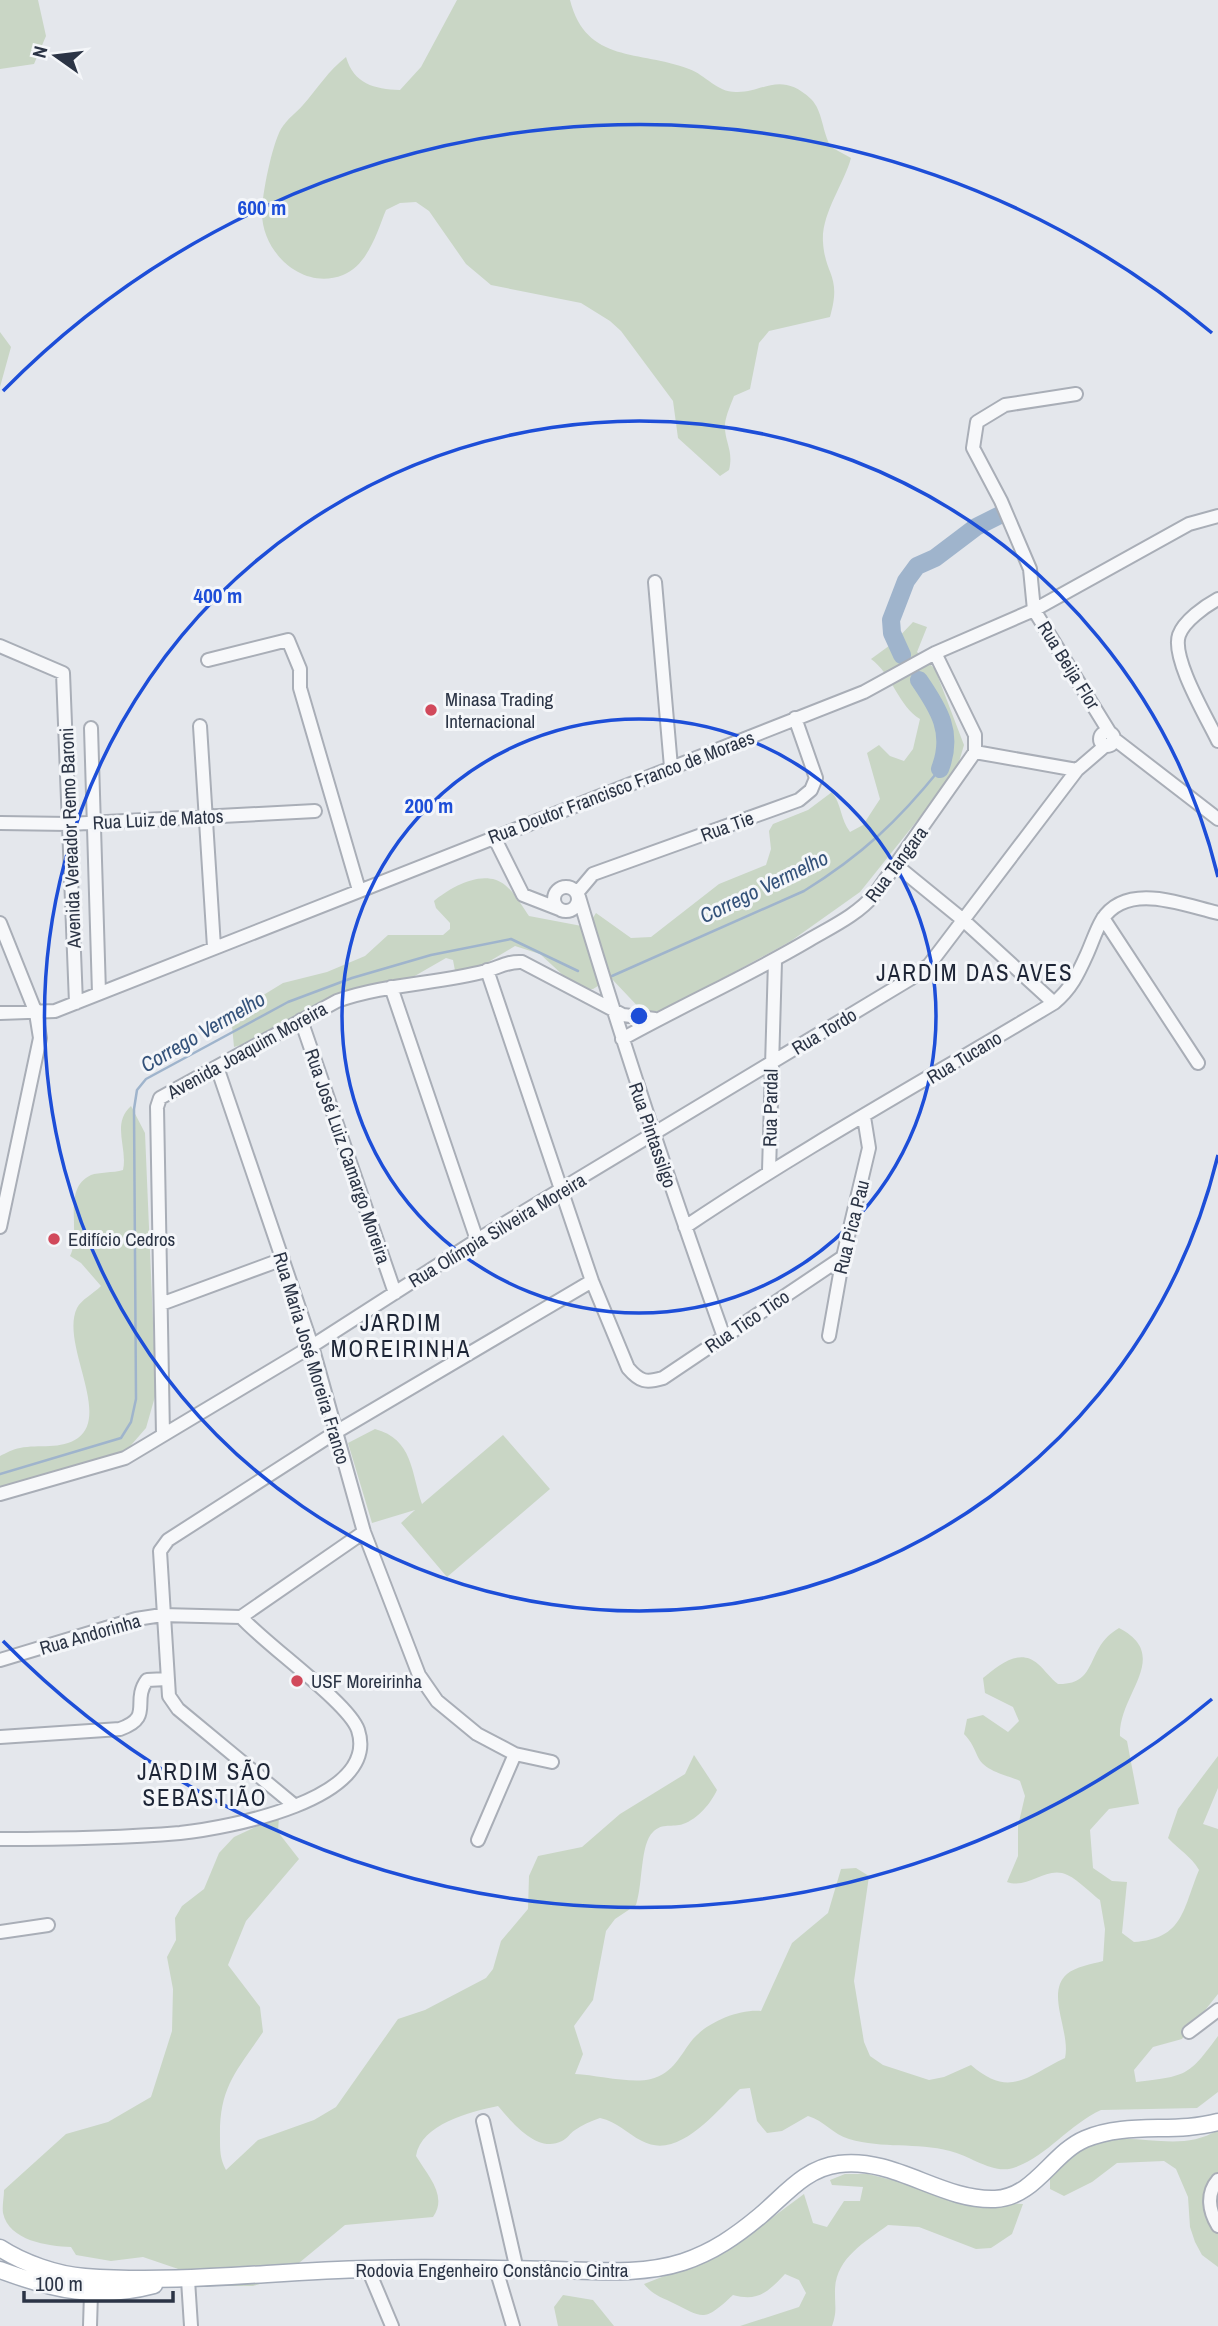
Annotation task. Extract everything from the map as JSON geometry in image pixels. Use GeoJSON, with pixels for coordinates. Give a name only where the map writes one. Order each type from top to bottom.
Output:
{"type":"FeatureCollection","features":[{"type":"Feature","properties":{"kind":"main road","name":"Rodovia Engenheiro Constâncio Cintra"},"geometry":{"type":"LineString","coordinates":[[0,2248],[42,2267],[81,2277],[168,2281],[368,2269],[624,2272],[679,2263],[715,2250],[761,2216],[800,2179],[821,2168],[841,2164],[871,2165],[970,2196],[998,2199],[1027,2188],[1081,2140],[1110,2130],[1199,2128],[1218,2122]]}},
{"type":"Feature","properties":{"kind":"main road","name":"Rodovia Engenheiro Constâncio Cintra"},"geometry":{"type":"LineString","coordinates":[[0,2270],[57,2289],[91,2293],[123,2293],[168,2281]]}},
{"type":"Feature","properties":{"kind":"street"},"geometry":{"type":"LineString","coordinates":[[1034,610],[1031,569],[973,448],[973,433],[977,422],[1005,405],[1076,394]]}},
{"type":"Feature","properties":{"kind":"street","name":"Rua Doutor Francisco Franco de Moraes"},"geometry":{"type":"LineString","coordinates":[[0,1013],[55,1011],[864,692],[935,653],[1034,610],[1189,524],[1218,516]]}},
{"type":"Feature","properties":{"kind":"street"},"geometry":{"type":"LineString","coordinates":[[655,582],[671,767]]}},
{"type":"Feature","properties":{"kind":"street"},"geometry":{"type":"LineString","coordinates":[[1216,603],[1183,626],[1178,638],[1178,655],[1218,741]]}},
{"type":"Feature","properties":{"kind":"street","name":"Rua Beija Flor"},"geometry":{"type":"LineString","coordinates":[[1034,610],[1103,720],[1107,739]]}},
{"type":"Feature","properties":{"kind":"street"},"geometry":{"type":"LineString","coordinates":[[208,660],[288,640],[300,669],[300,688],[359,890]]}},
{"type":"Feature","properties":{"kind":"street","name":"Avenida Vereador Remo Baroni"},"geometry":{"type":"LineString","coordinates":[[0,646],[63,673],[76,1003]]}},
{"type":"Feature","properties":{"kind":"street"},"geometry":{"type":"LineString","coordinates":[[935,653],[975,735],[975,752],[1077,770]]}},
{"type":"Feature","properties":{"kind":"street","name":"Rua Tie"},"geometry":{"type":"LineString","coordinates":[[578,895],[593,874],[787,804],[811,790],[816,778],[795,718]]}},
{"type":"Feature","properties":{"kind":"street"},"geometry":{"type":"LineString","coordinates":[[200,726],[214,947]]}},
{"type":"Feature","properties":{"kind":"street","name":"Avenida Vereador Remo Baroni"},"geometry":{"type":"LineString","coordinates":[[91,728],[99,993]]}},
{"type":"Feature","properties":{"kind":"street"},"geometry":{"type":"LineString","coordinates":[[1107,739],[1218,819]]}},
{"type":"Feature","properties":{"kind":"street","name":"Rua Tordo"},"geometry":{"type":"LineString","coordinates":[[653,1137],[770,1062],[911,979],[929,965],[1077,770],[1107,739]]}},
{"type":"Feature","properties":{"kind":"street","name":"Rua Tangara"},"geometry":{"type":"LineString","coordinates":[[622,1039],[655,1018],[775,961],[861,910],[897,866],[975,752]]}},
{"type":"Feature","properties":{"kind":"street"},"geometry":{"type":"LineString","coordinates":[[1039,762],[1088,759]]}},
{"type":"Feature","properties":{"kind":"street"},"geometry":{"type":"LineString","coordinates":[[1055,767],[1062,790]]}},
{"type":"Feature","properties":{"kind":"street","name":"Rua Luiz de Matos"},"geometry":{"type":"LineString","coordinates":[[0,823],[69,824],[315,811]]}},
{"type":"Feature","properties":{"kind":"street"},"geometry":{"type":"LineString","coordinates":[[494,837],[523,895],[529,899],[563,910],[576,907],[578,895],[565,887],[529,899]]}},
{"type":"Feature","properties":{"kind":"street"},"geometry":{"type":"LineString","coordinates":[[897,866],[962,919],[1055,1003]]}},
{"type":"Feature","properties":{"kind":"street"},"geometry":{"type":"LineString","coordinates":[[556,891],[554,901],[588,930]]}},
{"type":"Feature","properties":{"kind":"street","name":"Rua Pintassilgo"},"geometry":{"type":"LineString","coordinates":[[578,895],[604,988],[653,1137],[724,1337]]}},
{"type":"Feature","properties":{"kind":"street"},"geometry":{"type":"LineString","coordinates":[[1198,1063],[1103,918],[1118,905],[1134,899],[1154,898],[1218,913]]}},
{"type":"Feature","properties":{"kind":"street","name":"Rua Tucano"},"geometry":{"type":"LineString","coordinates":[[685,1227],[769,1171],[1055,1003],[1069,991],[1103,918]]}},
{"type":"Feature","properties":{"kind":"street"},"geometry":{"type":"LineString","coordinates":[[0,923],[36,1013],[40,1038],[0,1227]]}},
{"type":"Feature","properties":{"kind":"street","name":"Avenida Joaquim Moreira"},"geometry":{"type":"LineString","coordinates":[[163,1435],[157,1107],[160,1098],[168,1091],[337,1001],[391,987],[487,970],[511,961],[522,962],[612,1009],[634,1017],[655,1018]]}},
{"type":"Feature","properties":{"kind":"street","name":"Rua Pardal"},"geometry":{"type":"LineString","coordinates":[[769,1171],[770,1062],[775,961]]}},
{"type":"Feature","properties":{"kind":"street"},"geometry":{"type":"LineString","coordinates":[[294,1805],[178,1709],[169,1696],[160,1551],[168,1540],[337,1432],[592,1281],[487,970]]}},
{"type":"Feature","properties":{"kind":"street"},"geometry":{"type":"LineString","coordinates":[[391,987],[477,1240]]}},
{"type":"Feature","properties":{"kind":"street"},"geometry":{"type":"LineString","coordinates":[[584,996],[595,994],[604,988]]}},
{"type":"Feature","properties":{"kind":"street","name":"Rua José Luiz Camargo Moreira"},"geometry":{"type":"LineString","coordinates":[[301,1020],[395,1293]]}},
{"type":"Feature","properties":{"kind":"street","name":"Rua Maria José Moreira Franco"},"geometry":{"type":"LineString","coordinates":[[217,1067],[312,1346],[364,1532],[407,1650],[419,1675],[437,1701],[477,1734],[515,1754],[552,1762]]}},
{"type":"Feature","properties":{"kind":"street","name":"Rua Pica Pau"},"geometry":{"type":"LineString","coordinates":[[829,1336],[843,1257],[869,1148],[864,1117]]}},
{"type":"Feature","properties":{"kind":"street","name":"Rua Olímpia Silveira Moreira"},"geometry":{"type":"LineString","coordinates":[[0,1494],[125,1458],[312,1346],[477,1240],[653,1137]]}},
{"type":"Feature","properties":{"kind":"street","name":"Rua Tico Tico"},"geometry":{"type":"LineString","coordinates":[[592,1281],[628,1368],[638,1380],[650,1382],[663,1378],[843,1257]]}},
{"type":"Feature","properties":{"kind":"street"},"geometry":{"type":"LineString","coordinates":[[161,1304],[283,1259]]}},
{"type":"Feature","properties":{"kind":"street"},"geometry":{"type":"LineString","coordinates":[[0,1839],[183,1832],[294,1805],[337,1786],[352,1772],[360,1754],[359,1732],[349,1713],[260,1639],[241,1617],[364,1532]]}},
{"type":"Feature","properties":{"kind":"street","name":"Rua Andorinha"},"geometry":{"type":"LineString","coordinates":[[0,1660],[136,1619],[162,1615],[241,1617]]}},
{"type":"Feature","properties":{"kind":"street"},"geometry":{"type":"LineString","coordinates":[[0,1737],[127,1727],[140,1716],[141,1688],[147,1680],[167,1679]]}},
{"type":"Feature","properties":{"kind":"street"},"geometry":{"type":"LineString","coordinates":[[478,1840],[515,1754]]}},
{"type":"Feature","properties":{"kind":"street"},"geometry":{"type":"LineString","coordinates":[[266,1813],[271,1807],[275,1789]]}},
{"type":"Feature","properties":{"kind":"street"},"geometry":{"type":"LineString","coordinates":[[0,1932],[48,1925]]}},
{"type":"Feature","properties":{"kind":"street"},"geometry":{"type":"LineString","coordinates":[[1189,2032],[1218,2010]]}},
{"type":"Feature","properties":{"kind":"street"},"geometry":{"type":"LineString","coordinates":[[483,2121],[517,2270]]}},
{"type":"Feature","properties":{"kind":"street"},"geometry":{"type":"LineString","coordinates":[[1218,2180],[1212,2187],[1209,2207],[1218,2226]]}},
{"type":"Feature","properties":{"kind":"street"},"geometry":{"type":"LineString","coordinates":[[368,2269],[392,2326]]}},
{"type":"Feature","properties":{"kind":"street"},"geometry":{"type":"LineString","coordinates":[[496,2269],[513,2326]]}},
{"type":"Feature","properties":{"kind":"street"},"geometry":{"type":"LineString","coordinates":[[188,2280],[191,2326]]}},
{"type":"Feature","properties":{"kind":"street"},"geometry":{"type":"LineString","coordinates":[[90,2326],[91,2293]]}},
{"type":"Feature","properties":{"kind":"green space"},"geometry":{"type":"Polygon","coordinates":[[[0,0],[38,0],[46,36],[34,64],[0,69],[0,0]]]}},
{"type":"Feature","properties":{"kind":"green space"},"geometry":{"type":"Polygon","coordinates":[[[457,0],[570,0],[578,21],[588,35],[617,51],[689,69],[729,91],[746,91],[781,84],[800,90],[815,104],[831,147],[851,158],[823,231],[824,253],[834,284],[830,317],[769,331],[759,343],[750,389],[734,396],[726,417],[725,430],[730,463],[729,470],[720,476],[678,438],[673,401],[621,331],[610,321],[581,303],[491,285],[466,264],[429,211],[416,202],[400,203],[386,210],[375,238],[359,264],[343,275],[328,279],[299,273],[287,265],[269,241],[262,213],[264,194],[274,146],[283,125],[346,57],[354,73],[366,83],[400,90],[421,67],[457,0]]]}},
{"type":"Feature","properties":{"kind":"green space"},"geometry":{"type":"Polygon","coordinates":[[[0,332],[11,347],[0,387],[0,332]]]}},
{"type":"Feature","properties":{"kind":"green space"},"geometry":{"type":"Polygon","coordinates":[[[913,622],[927,627],[917,652],[935,669],[964,745],[956,772],[860,892],[791,941],[665,1010],[645,1014],[611,978],[593,989],[578,989],[540,954],[515,946],[465,976],[456,976],[453,960],[446,958],[413,977],[340,998],[279,1034],[234,1047],[231,1015],[283,983],[327,972],[365,956],[388,935],[443,935],[450,929],[450,923],[436,908],[434,901],[468,881],[487,878],[497,880],[512,891],[529,916],[587,927],[596,913],[631,938],[651,937],[719,884],[766,865],[771,849],[769,831],[773,824],[808,810],[832,792],[850,832],[863,825],[880,799],[867,753],[879,745],[890,756],[904,761],[913,749],[920,719],[906,707],[885,673],[871,659],[893,643],[913,622]]]}},
{"type":"Feature","properties":{"kind":"green space"},"geometry":{"type":"Polygon","coordinates":[[[131,1106],[145,1133],[156,1393],[146,1428],[119,1459],[0,1492],[0,1456],[20,1448],[71,1442],[87,1427],[88,1396],[75,1340],[74,1323],[79,1305],[101,1286],[81,1263],[70,1256],[74,1235],[74,1200],[82,1182],[91,1175],[123,1170],[122,1120],[131,1106]]]}},
{"type":"Feature","properties":{"kind":"green space"},"geometry":{"type":"Polygon","coordinates":[[[375,1429],[397,1440],[404,1449],[422,1504],[503,1435],[550,1489],[447,1577],[401,1523],[415,1510],[372,1523],[348,1443],[375,1429]]]}},
{"type":"Feature","properties":{"kind":"green space"},"geometry":{"type":"Polygon","coordinates":[[[1119,1628],[1134,1639],[1142,1651],[1143,1663],[1122,1720],[1120,1736],[1127,1741],[1139,1804],[1109,1809],[1090,1830],[1093,1868],[1112,1881],[1127,1882],[1122,1933],[1134,1942],[1163,1935],[1172,1928],[1185,1909],[1199,1870],[1168,1838],[1178,1809],[1218,1756],[1218,1788],[1203,1824],[1218,1829],[1218,1994],[1182,2039],[1153,2047],[1134,2070],[1136,2082],[1176,2076],[1200,2060],[1218,2036],[1218,2092],[1197,2108],[1101,2110],[1079,2123],[1028,2162],[1000,2169],[937,2148],[874,2144],[849,2139],[808,2116],[782,2131],[767,2133],[757,2121],[750,2088],[740,2089],[696,2131],[683,2139],[656,2145],[642,2141],[600,2118],[578,2128],[562,2141],[543,2143],[526,2134],[498,2106],[448,2121],[427,2136],[420,2145],[416,2156],[435,2186],[437,2194],[437,2209],[433,2217],[345,2225],[282,2277],[253,2286],[222,2286],[202,2281],[190,2273],[143,2257],[111,2261],[76,2255],[71,2247],[41,2243],[21,2236],[7,2222],[3,2213],[4,2190],[66,2134],[108,2122],[151,2097],[172,2031],[173,1989],[167,1957],[176,1940],[175,1918],[182,1906],[204,1889],[219,1853],[234,1837],[279,1816],[278,1832],[299,1859],[246,1921],[228,1965],[260,2007],[263,2032],[237,2070],[222,2106],[220,2147],[226,2170],[258,2140],[314,2120],[336,2107],[398,2019],[425,2010],[486,1978],[493,1969],[501,1941],[528,1909],[529,1876],[538,1856],[582,1847],[620,1814],[685,1774],[694,1755],[717,1790],[708,1805],[689,1822],[660,1827],[649,1838],[636,1905],[615,1919],[606,1931],[593,2000],[574,2026],[583,2054],[575,2074],[624,2080],[651,2079],[671,2068],[693,2039],[715,2022],[734,2014],[761,2011],[792,1943],[828,1913],[841,1869],[856,1868],[869,1876],[854,1981],[864,2042],[870,2056],[883,2065],[929,2080],[944,2077],[971,2065],[997,2081],[1008,2082],[1029,2077],[1065,2058],[1065,2037],[1058,1991],[1061,1982],[1070,1972],[1103,1961],[1105,1929],[1100,1900],[1077,1881],[1062,1873],[1048,1874],[1021,1883],[1007,1882],[1018,1856],[1018,1826],[1025,1796],[1020,1781],[992,1770],[983,1763],[964,1734],[967,1719],[983,1715],[1008,1732],[1019,1721],[1013,1707],[985,1693],[983,1678],[995,1668],[1009,1660],[1024,1657],[1038,1664],[1058,1684],[1071,1683],[1087,1672],[1101,1645],[1119,1628]]]}},
{"type":"Feature","properties":{"kind":"green space"},"geometry":{"type":"Polygon","coordinates":[[[1218,2130],[1218,2185],[1214,2211],[1218,2210],[1218,2267],[1202,2255],[1195,2242],[1190,2227],[1188,2197],[1176,2169],[1164,2161],[1117,2163],[1092,2182],[1064,2196],[1050,2189],[1050,2174],[1074,2154],[1090,2145],[1122,2139],[1186,2141],[1218,2130]]]}},
{"type":"Feature","properties":{"kind":"green space"},"geometry":{"type":"Polygon","coordinates":[[[845,2174],[868,2174],[984,2203],[1023,2204],[1012,2234],[991,2248],[976,2249],[919,2227],[888,2225],[860,2245],[839,2271],[832,2326],[740,2326],[799,2307],[806,2293],[799,2280],[785,2274],[762,2294],[749,2297],[733,2295],[709,2314],[703,2315],[690,2312],[660,2297],[644,2284],[700,2262],[741,2241],[804,2194],[813,2223],[827,2227],[844,2201],[860,2201],[863,2187],[832,2185],[830,2180],[845,2174]]]}},
{"type":"Feature","properties":{"kind":"green space"},"geometry":{"type":"Polygon","coordinates":[[[563,2295],[593,2300],[614,2326],[558,2326],[554,2307],[563,2295]]]}},
{"type":"Feature","properties":{"kind":"waterway"},"geometry":{"type":"LineString","coordinates":[[902,655],[892,633],[891,620],[906,581],[917,566],[935,558],[976,527],[1000,515]]}},
{"type":"Feature","properties":{"kind":"waterway"},"geometry":{"type":"LineString","coordinates":[[919,680],[938,711],[945,733],[944,756],[940,769]]}},
{"type":"Feature","properties":{"kind":"waterway","name":"Corrego Vermelho"},"geometry":{"type":"LineString","coordinates":[[612,976],[804,891],[844,864],[878,836],[940,769]]}},
{"type":"Feature","properties":{"kind":"waterway","name":"Corrego Vermelho"},"geometry":{"type":"LineString","coordinates":[[0,1474],[121,1438],[131,1422],[136,1399],[134,1109],[137,1090],[146,1079],[288,1002],[352,978],[431,955],[511,939],[578,971]]}},
{"type":"Feature","properties":{"kind":"place","name":"Minasa Trading Internacional"},"geometry":{"type":"Point","coordinates":[431,710]}},
{"type":"Feature","properties":{"kind":"place","name":"Edifício Cedros"},"geometry":{"type":"Point","coordinates":[54,1239]}},
{"type":"Feature","properties":{"kind":"place","name":"USF Moreirinha"},"geometry":{"type":"Point","coordinates":[297,1681]}},
{"type":"Feature","properties":{"kind":"district","name":"JARDIM DAS AVES"},"geometry":{"type":"Point","coordinates":[975,973]}},
{"type":"Feature","properties":{"kind":"district","name":"JARDIM MOREIRINHA"},"geometry":{"type":"Point","coordinates":[401,1336]}},
{"type":"Feature","properties":{"kind":"district","name":"JARDIM SÃO SEBASTIÃO"},"geometry":{"type":"Point","coordinates":[205,1785]}}]}
